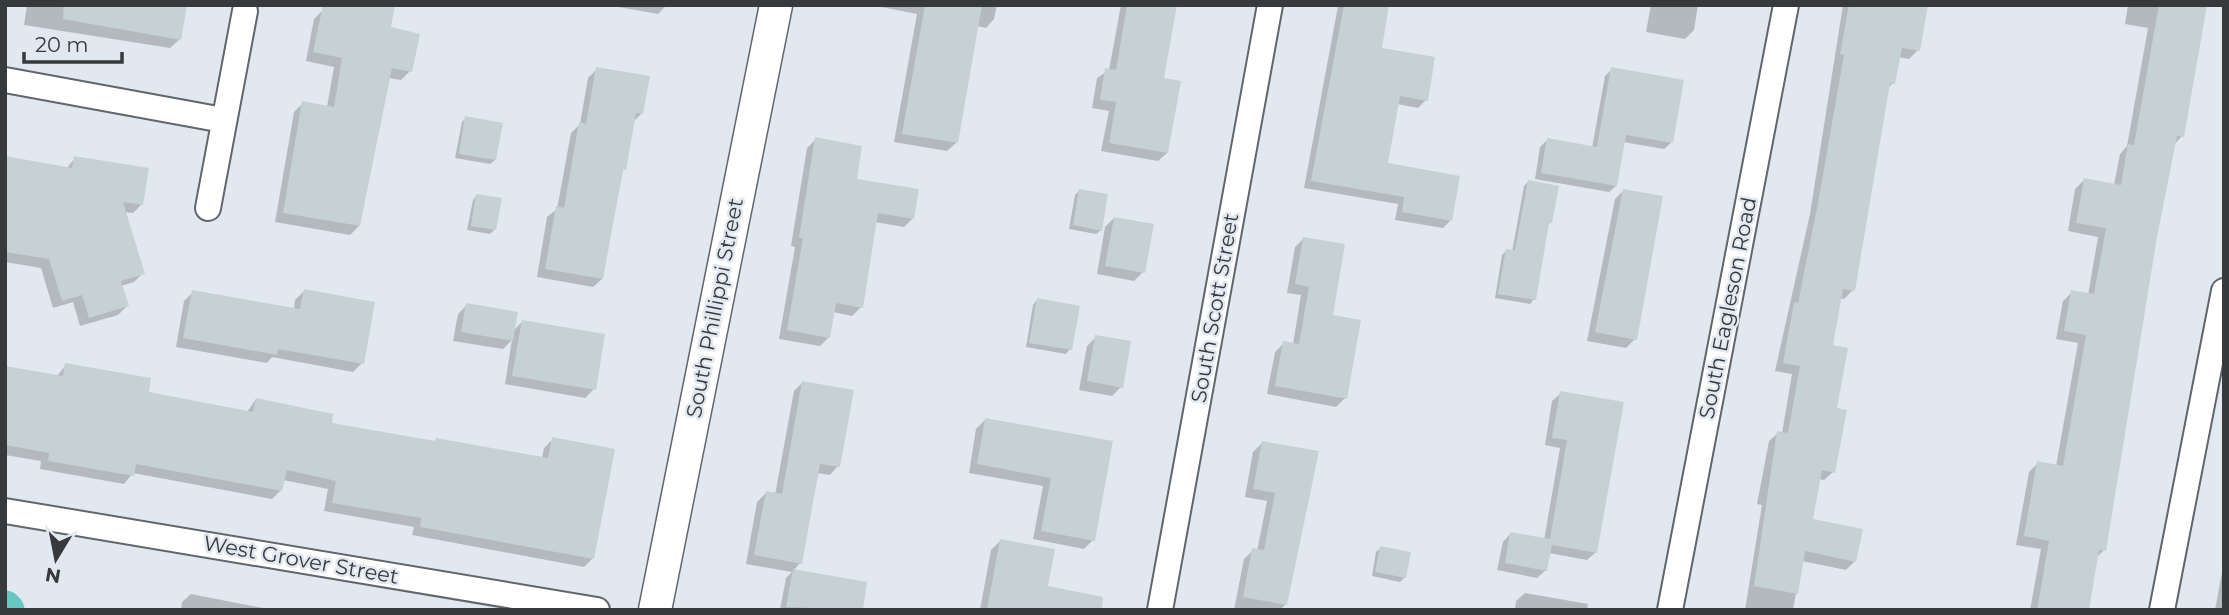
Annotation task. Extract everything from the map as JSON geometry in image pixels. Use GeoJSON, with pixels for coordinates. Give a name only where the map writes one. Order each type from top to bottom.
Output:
{"type":"FeatureCollection","features":[{"type":"Feature","properties":{"kind":"street","name":"South Phillippi Street"},"geometry":{"type":"LineString","coordinates":[[655,610],[775,5]]}},
{"type":"Feature","properties":{"kind":"street","name":"South Scott Street"},"geometry":{"type":"LineString","coordinates":[[1160,610],[1270,5]]}},
{"type":"Feature","properties":{"kind":"street","name":"South Eagleson Road"},"geometry":{"type":"LineString","coordinates":[[1670,610],[1786,5]]}},
{"type":"Feature","properties":{"kind":"street"},"geometry":{"type":"LineString","coordinates":[[208,208],[245,11]]}},
{"type":"Feature","properties":{"kind":"street"},"geometry":{"type":"LineString","coordinates":[[5,80],[223,120]]}},
{"type":"Feature","properties":{"kind":"street"},"geometry":{"type":"LineString","coordinates":[[2162,610],[2224,291]]}},
{"type":"Feature","properties":{"kind":"street","name":"West Grover Street"},"geometry":{"type":"LineString","coordinates":[[5,511],[597,610]]}},
{"type":"Feature","properties":{"kind":"building"},"geometry":{"type":"Polygon","coordinates":[[[64,5],[187,5],[181,40],[63,19],[64,5]]]}},
{"type":"Feature","properties":{"kind":"building"},"geometry":{"type":"Polygon","coordinates":[[[323,5],[395,5],[391,27],[420,34],[412,72],[392,68],[360,226],[283,213],[302,101],[334,107],[342,58],[313,52],[323,5]]]}},
{"type":"Feature","properties":{"kind":"building"},"geometry":{"type":"Polygon","coordinates":[[[925,5],[982,5],[958,143],[902,134],[925,5]]]}},
{"type":"Feature","properties":{"kind":"building"},"geometry":{"type":"Polygon","coordinates":[[[1127,5],[1177,5],[1164,78],[1181,81],[1168,153],[1109,143],[1116,102],[1100,100],[1105,68],[1116,70],[1127,5]]]}},
{"type":"Feature","properties":{"kind":"building"},"geometry":{"type":"Polygon","coordinates":[[[1344,5],[1389,5],[1382,48],[1435,57],[1428,101],[1400,96],[1388,163],[1460,176],[1452,221],[1402,212],[1404,197],[1311,181],[1344,5]]]}},
{"type":"Feature","properties":{"kind":"building"},"geometry":{"type":"Polygon","coordinates":[[[1849,5],[1928,5],[1920,51],[1902,48],[1895,84],[1890,83],[1855,291],[1843,289],[1833,345],[1848,348],[1837,408],[1847,410],[1835,473],[1822,470],[1813,519],[1863,529],[1856,562],[1805,551],[1798,594],[1754,586],[1777,431],[1788,433],[1800,366],[1783,363],[1794,302],[1798,303],[1818,203],[1844,55],[1840,54],[1849,5]]]}},
{"type":"Feature","properties":{"kind":"building"},"geometry":{"type":"Polygon","coordinates":[[[2159,5],[2207,5],[2184,137],[2177,136],[2157,237],[2106,551],[2099,550],[2089,610],[2037,610],[2049,541],[2024,536],[2037,461],[2063,466],[2086,335],[2064,331],[2071,290],[2094,294],[2106,228],[2076,223],[2084,178],[2121,185],[2128,144],[2134,145],[2159,5]]]}},
{"type":"Feature","properties":{"kind":"building"},"geometry":{"type":"Polygon","coordinates":[[[596,67],[650,76],[643,114],[636,113],[626,170],[623,169],[603,279],[545,269],[556,206],[564,208],[579,122],[586,124],[596,67]]]}},
{"type":"Feature","properties":{"kind":"building"},"geometry":{"type":"Polygon","coordinates":[[[1611,67],[1684,80],[1673,143],[1626,135],[1617,186],[1541,173],[1547,138],[1597,147],[1611,67]]]}},
{"type":"Feature","properties":{"kind":"building"},"geometry":{"type":"Polygon","coordinates":[[[465,116],[503,123],[496,160],[459,154],[465,116]]]}},
{"type":"Feature","properties":{"kind":"building"},"geometry":{"type":"Polygon","coordinates":[[[815,137],[862,146],[857,179],[919,189],[914,219],[878,213],[863,308],[836,303],[830,338],[787,330],[803,238],[799,238],[815,137]]]}},
{"type":"Feature","properties":{"kind":"building"},"geometry":{"type":"Polygon","coordinates":[[[5,156],[72,168],[74,156],[149,168],[143,205],[123,202],[145,274],[121,281],[129,306],[89,318],[82,295],[62,301],[49,259],[5,252],[5,156]]]}},
{"type":"Feature","properties":{"kind":"building"},"geometry":{"type":"Polygon","coordinates":[[[1528,180],[1559,186],[1552,223],[1549,223],[1536,300],[1498,294],[1506,249],[1515,250],[1528,180]]]}},
{"type":"Feature","properties":{"kind":"building"},"geometry":{"type":"Polygon","coordinates":[[[1079,189],[1108,194],[1102,231],[1073,225],[1079,189]]]}},
{"type":"Feature","properties":{"kind":"building"},"geometry":{"type":"Polygon","coordinates":[[[1623,189],[1663,196],[1637,340],[1595,332],[1623,189]]]}},
{"type":"Feature","properties":{"kind":"building"},"geometry":{"type":"Polygon","coordinates":[[[476,194],[502,198],[496,230],[471,226],[476,194]]]}},
{"type":"Feature","properties":{"kind":"building"},"geometry":{"type":"Polygon","coordinates":[[[1114,217],[1154,224],[1145,273],[1105,266],[1114,217]]]}},
{"type":"Feature","properties":{"kind":"building"},"geometry":{"type":"Polygon","coordinates":[[[1303,237],[1345,244],[1333,315],[1361,320],[1347,399],[1275,386],[1283,341],[1299,344],[1309,287],[1295,284],[1303,237]]]}},
{"type":"Feature","properties":{"kind":"building"},"geometry":{"type":"Polygon","coordinates":[[[304,289],[375,302],[364,364],[278,349],[277,355],[183,338],[192,290],[300,309],[304,289]]]}},
{"type":"Feature","properties":{"kind":"building"},"geometry":{"type":"Polygon","coordinates":[[[1037,298],[1080,306],[1072,350],[1029,343],[1037,298]]]}},
{"type":"Feature","properties":{"kind":"building"},"geometry":{"type":"Polygon","coordinates":[[[466,303],[518,312],[513,341],[461,332],[466,303]]]}},
{"type":"Feature","properties":{"kind":"building"},"geometry":{"type":"Polygon","coordinates":[[[522,320],[605,334],[596,390],[512,376],[522,320]]]}},
{"type":"Feature","properties":{"kind":"building"},"geometry":{"type":"Polygon","coordinates":[[[1095,335],[1131,341],[1123,388],[1087,381],[1095,335]]]}},
{"type":"Feature","properties":{"kind":"building"},"geometry":{"type":"Polygon","coordinates":[[[65,363],[151,378],[149,392],[253,412],[256,398],[333,414],[332,423],[435,441],[436,438],[548,458],[552,437],[615,449],[594,559],[420,527],[421,518],[332,503],[336,481],[287,470],[282,491],[136,464],[134,476],[48,461],[49,453],[5,445],[5,366],[63,376],[65,363]]]}},
{"type":"Feature","properties":{"kind":"building"},"geometry":{"type":"Polygon","coordinates":[[[802,381],[854,390],[840,467],[820,464],[802,564],[754,555],[766,491],[782,494],[802,381]]]}},
{"type":"Feature","properties":{"kind":"building"},"geometry":{"type":"Polygon","coordinates":[[[1560,391],[1624,402],[1597,553],[1552,545],[1547,571],[1505,563],[1510,532],[1550,539],[1567,440],[1552,438],[1560,391]]]}},
{"type":"Feature","properties":{"kind":"building"},"geometry":{"type":"Polygon","coordinates":[[[985,418],[1113,441],[1095,541],[1041,531],[1051,478],[977,464],[985,418]]]}},
{"type":"Feature","properties":{"kind":"building"},"geometry":{"type":"Polygon","coordinates":[[[1262,441],[1319,451],[1287,605],[1243,597],[1252,548],[1264,550],[1275,493],[1253,489],[1262,441]]]}},
{"type":"Feature","properties":{"kind":"building"},"geometry":{"type":"Polygon","coordinates":[[[1000,539],[1055,549],[1048,586],[1103,597],[1102,610],[987,610],[1000,539]]]}},
{"type":"Feature","properties":{"kind":"building"},"geometry":{"type":"Polygon","coordinates":[[[1380,546],[1411,552],[1406,578],[1375,572],[1380,546]]]}},
{"type":"Feature","properties":{"kind":"building"},"geometry":{"type":"Polygon","coordinates":[[[793,569],[867,582],[863,610],[786,607],[793,569]]]}}]}
